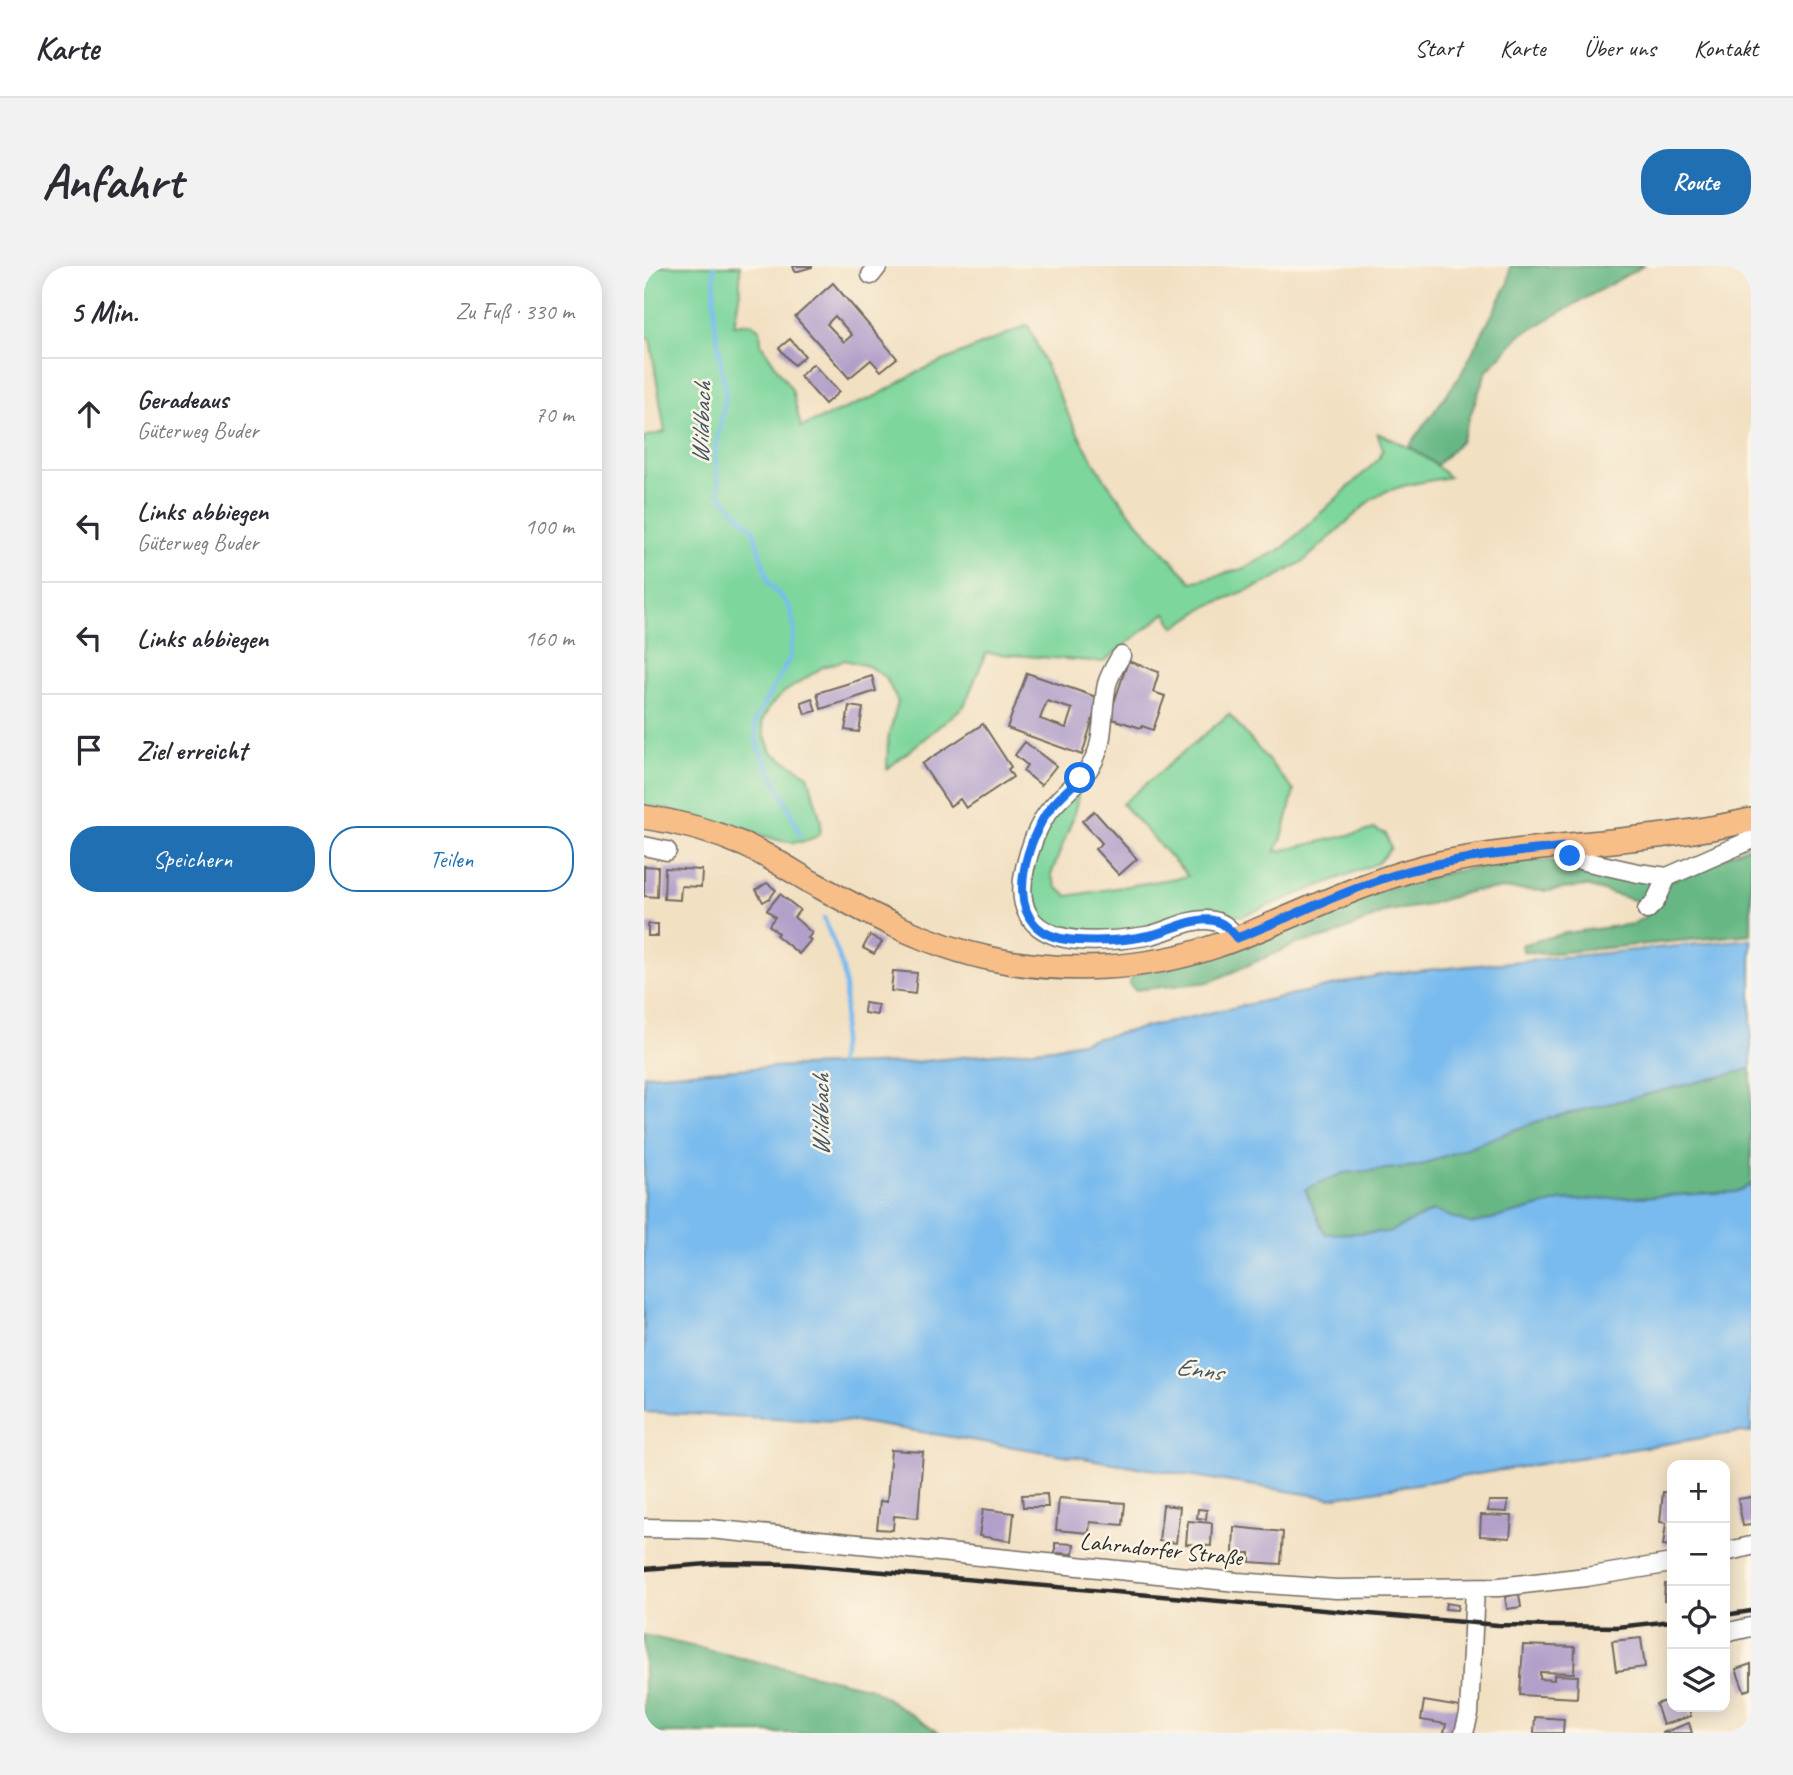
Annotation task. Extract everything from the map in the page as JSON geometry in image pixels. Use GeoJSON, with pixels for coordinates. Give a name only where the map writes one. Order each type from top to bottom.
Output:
{"type":"FeatureCollection","features":[{"type":"Feature","properties":{"kind":"main road"},"geometry":{"type":"LineString","coordinates":[[644,817],[673,821],[748,846],[895,927],[928,941],[992,959],[1031,965],[1103,967],[1178,956],[1237,938],[1392,876],[1440,863],[1671,834],[1751,820]]}},
{"type":"Feature","properties":{"kind":"street"},"geometry":{"type":"LineString","coordinates":[[1121,656],[1108,682],[1097,752],[1090,767],[1045,817],[1034,840],[1022,881],[1022,901],[1027,915],[1046,933],[1068,939],[1104,941],[1150,936],[1203,920],[1226,925],[1237,938]]}},
{"type":"Feature","properties":{"kind":"street"},"geometry":{"type":"LineString","coordinates":[[1564,847],[1575,859],[1667,877],[1751,840]]}},
{"type":"Feature","properties":{"kind":"street"},"geometry":{"type":"LineString","coordinates":[[644,846],[667,851]]}},
{"type":"Feature","properties":{"kind":"street"},"geometry":{"type":"LineString","coordinates":[[1647,910],[1655,902],[1667,877]]}},
{"type":"Feature","properties":{"kind":"street","name":"Lahrndorfer Straße"},"geometry":{"type":"LineString","coordinates":[[644,1528],[710,1529],[1324,1588],[1475,1588],[1586,1577],[1667,1564]]}},
{"type":"Feature","properties":{"kind":"street"},"geometry":{"type":"LineString","coordinates":[[1730,1551],[1751,1546]]}},
{"type":"Feature","properties":{"kind":"street"},"geometry":{"type":"LineString","coordinates":[[1464,1733],[1469,1714],[1475,1588]]}},
{"type":"Feature","properties":{"kind":"street"},"geometry":{"type":"LineString","coordinates":[[1730,1632],[1751,1627]]}},
{"type":"Feature","properties":{"kind":"green space"},"geometry":{"type":"Polygon","coordinates":[[[644,266],[740,266],[740,291],[734,325],[751,323],[760,329],[761,344],[792,390],[801,427],[876,396],[922,370],[1028,325],[1070,417],[1099,470],[1131,514],[1192,582],[1242,569],[1283,548],[1379,459],[1383,449],[1377,433],[1415,451],[1449,477],[1387,491],[1371,500],[1305,560],[1270,581],[1208,606],[1175,627],[1166,613],[1103,662],[986,653],[964,706],[887,769],[888,739],[898,702],[886,678],[868,666],[844,660],[823,667],[783,693],[770,706],[762,721],[771,752],[808,775],[821,821],[820,834],[802,842],[793,842],[747,830],[738,834],[667,809],[644,806],[644,437],[665,432],[650,338],[644,339],[644,266]]]}},
{"type":"Feature","properties":{"kind":"green space"},"geometry":{"type":"Polygon","coordinates":[[[1510,266],[1643,266],[1520,335],[1486,372],[1461,441],[1437,465],[1409,446],[1460,376],[1508,284],[1510,266]]]}},
{"type":"Feature","properties":{"kind":"green space"},"geometry":{"type":"Polygon","coordinates":[[[1229,714],[1294,791],[1282,838],[1275,852],[1375,829],[1386,834],[1391,848],[1378,863],[1242,916],[1213,910],[1164,926],[1085,936],[1040,925],[1026,894],[1040,831],[1076,793],[1078,797],[1073,818],[1051,875],[1057,888],[1068,896],[1188,876],[1122,804],[1229,714]]]}},
{"type":"Feature","properties":{"kind":"green space"},"geometry":{"type":"Polygon","coordinates":[[[1751,845],[1751,934],[1543,954],[1523,951],[1521,945],[1565,933],[1633,924],[1647,915],[1667,882],[1751,845]]]}},
{"type":"Feature","properties":{"kind":"green space"},"geometry":{"type":"Polygon","coordinates":[[[1541,860],[1571,863],[1660,882],[1647,902],[1586,886],[1547,891],[1472,891],[1423,906],[1388,911],[1331,936],[1296,944],[1210,982],[1135,990],[1129,984],[1132,976],[1384,889],[1477,867],[1541,860]]]}},
{"type":"Feature","properties":{"kind":"green space"},"geometry":{"type":"Polygon","coordinates":[[[1751,1069],[1751,1185],[1736,1192],[1561,1201],[1472,1224],[1433,1211],[1390,1232],[1324,1234],[1305,1188],[1344,1173],[1418,1166],[1541,1120],[1751,1069]]]}},
{"type":"Feature","properties":{"kind":"green space"},"geometry":{"type":"Polygon","coordinates":[[[644,1635],[871,1688],[939,1733],[644,1733],[644,1635]]]}},
{"type":"Feature","properties":{"kind":"water","name":"Enns"},"geometry":{"type":"Polygon","coordinates":[[[1751,939],[1751,1069],[1541,1120],[1418,1166],[1344,1173],[1305,1189],[1325,1234],[1390,1232],[1433,1211],[1472,1224],[1561,1201],[1736,1192],[1751,1185],[1751,1433],[1739,1432],[1330,1498],[859,1422],[644,1412],[644,1075],[769,1067],[904,1063],[1053,1048],[1384,974],[1751,939]]]}},
{"type":"Feature","properties":{"kind":"building"},"geometry":{"type":"Polygon","coordinates":[[[793,266],[812,266],[812,267],[795,272],[793,266]]]}},
{"type":"Feature","properties":{"kind":"building"},"geometry":{"type":"Polygon","coordinates":[[[833,283],[897,358],[881,371],[871,360],[849,378],[795,317],[833,283]],[[835,316],[827,324],[844,342],[852,335],[835,316]]]}},
{"type":"Feature","properties":{"kind":"building"},"geometry":{"type":"Polygon","coordinates":[[[790,339],[805,356],[794,365],[779,348],[790,339]]]}},
{"type":"Feature","properties":{"kind":"building"},"geometry":{"type":"Polygon","coordinates":[[[813,364],[839,392],[825,404],[800,376],[813,364]]]}},
{"type":"Feature","properties":{"kind":"building"},"geometry":{"type":"Polygon","coordinates":[[[1128,661],[1159,672],[1153,692],[1165,696],[1153,730],[1109,718],[1128,661]]]}},
{"type":"Feature","properties":{"kind":"building"},"geometry":{"type":"Polygon","coordinates":[[[1027,673],[1099,698],[1082,755],[1007,728],[1027,673]],[[1047,701],[1040,719],[1066,728],[1072,709],[1047,701]]]}},
{"type":"Feature","properties":{"kind":"building"},"geometry":{"type":"Polygon","coordinates":[[[872,676],[876,691],[821,709],[817,693],[872,676]]]}},
{"type":"Feature","properties":{"kind":"building"},"geometry":{"type":"Polygon","coordinates":[[[812,698],[816,711],[805,714],[801,702],[812,698]]]}},
{"type":"Feature","properties":{"kind":"building"},"geometry":{"type":"Polygon","coordinates":[[[849,706],[863,708],[859,732],[845,730],[849,706]]]}},
{"type":"Feature","properties":{"kind":"building"},"geometry":{"type":"Polygon","coordinates":[[[983,724],[1011,767],[1008,769],[1013,777],[966,808],[960,799],[950,806],[922,764],[983,724]]]}},
{"type":"Feature","properties":{"kind":"building"},"geometry":{"type":"Polygon","coordinates":[[[1025,742],[1056,766],[1041,785],[1023,771],[1027,765],[1015,755],[1025,742]]]}},
{"type":"Feature","properties":{"kind":"building"},"geometry":{"type":"Polygon","coordinates":[[[1094,811],[1137,859],[1119,875],[1095,849],[1102,843],[1082,821],[1094,811]]]}},
{"type":"Feature","properties":{"kind":"building"},"geometry":{"type":"Polygon","coordinates":[[[644,866],[658,867],[657,897],[644,896],[644,866]]]}},
{"type":"Feature","properties":{"kind":"building"},"geometry":{"type":"Polygon","coordinates":[[[665,868],[702,870],[701,887],[681,886],[680,900],[664,899],[665,868]]]}},
{"type":"Feature","properties":{"kind":"building"},"geometry":{"type":"Polygon","coordinates":[[[767,883],[776,890],[763,902],[756,890],[767,883]]]}},
{"type":"Feature","properties":{"kind":"building"},"geometry":{"type":"Polygon","coordinates":[[[780,894],[800,910],[794,917],[812,933],[808,938],[811,940],[799,954],[776,935],[778,933],[769,925],[775,917],[767,910],[780,894]]]}},
{"type":"Feature","properties":{"kind":"building"},"geometry":{"type":"Polygon","coordinates":[[[648,924],[658,924],[658,936],[648,936],[648,924]]]}},
{"type":"Feature","properties":{"kind":"building"},"geometry":{"type":"Polygon","coordinates":[[[870,935],[882,942],[874,954],[863,948],[870,935]]]}},
{"type":"Feature","properties":{"kind":"building"},"geometry":{"type":"Polygon","coordinates":[[[893,971],[917,973],[915,994],[891,991],[893,971]]]}},
{"type":"Feature","properties":{"kind":"building"},"geometry":{"type":"Polygon","coordinates":[[[865,1003],[878,1005],[877,1015],[864,1013],[865,1003]]]}},
{"type":"Feature","properties":{"kind":"building"},"geometry":{"type":"Polygon","coordinates":[[[891,1450],[923,1452],[918,1518],[894,1516],[893,1530],[877,1529],[880,1501],[887,1502],[891,1450]]]}},
{"type":"Feature","properties":{"kind":"building"},"geometry":{"type":"Polygon","coordinates":[[[1663,1492],[1667,1492],[1667,1545],[1663,1545],[1666,1523],[1660,1522],[1663,1492]]]}},
{"type":"Feature","properties":{"kind":"building"},"geometry":{"type":"Polygon","coordinates":[[[1047,1494],[1048,1507],[1023,1507],[1022,1495],[1047,1494]]]}},
{"type":"Feature","properties":{"kind":"building"},"geometry":{"type":"Polygon","coordinates":[[[1751,1497],[1751,1525],[1743,1526],[1738,1499],[1751,1497]]]}},
{"type":"Feature","properties":{"kind":"building"},"geometry":{"type":"Polygon","coordinates":[[[1059,1498],[1125,1503],[1123,1525],[1090,1522],[1089,1533],[1056,1530],[1059,1498]]]}},
{"type":"Feature","properties":{"kind":"building"},"geometry":{"type":"Polygon","coordinates":[[[1489,1501],[1508,1501],[1507,1512],[1488,1511],[1489,1501]]]}},
{"type":"Feature","properties":{"kind":"building"},"geometry":{"type":"Polygon","coordinates":[[[1163,1505],[1180,1507],[1176,1543],[1159,1541],[1163,1505]]]}},
{"type":"Feature","properties":{"kind":"building"},"geometry":{"type":"Polygon","coordinates":[[[983,1509],[1014,1513],[1011,1541],[979,1536],[983,1509]]]}},
{"type":"Feature","properties":{"kind":"building"},"geometry":{"type":"Polygon","coordinates":[[[1198,1509],[1207,1510],[1206,1519],[1197,1518],[1198,1509]]]}},
{"type":"Feature","properties":{"kind":"building"},"geometry":{"type":"Polygon","coordinates":[[[1481,1515],[1512,1516],[1510,1538],[1480,1536],[1481,1515]]]}},
{"type":"Feature","properties":{"kind":"building"},"geometry":{"type":"Polygon","coordinates":[[[1188,1521],[1212,1523],[1211,1546],[1186,1544],[1188,1521]]]}},
{"type":"Feature","properties":{"kind":"building"},"geometry":{"type":"Polygon","coordinates":[[[1234,1527],[1283,1532],[1281,1564],[1250,1562],[1250,1553],[1233,1553],[1234,1527]]]}},
{"type":"Feature","properties":{"kind":"building"},"geometry":{"type":"Polygon","coordinates":[[[1055,1543],[1074,1544],[1073,1554],[1055,1553],[1055,1543]]]}},
{"type":"Feature","properties":{"kind":"building"},"geometry":{"type":"Polygon","coordinates":[[[1665,1584],[1667,1601],[1664,1601],[1665,1584]]]}},
{"type":"Feature","properties":{"kind":"building"},"geometry":{"type":"Polygon","coordinates":[[[1519,1594],[1521,1607],[1507,1609],[1505,1597],[1519,1594]]]}},
{"type":"Feature","properties":{"kind":"building"},"geometry":{"type":"Polygon","coordinates":[[[1446,1603],[1458,1605],[1457,1610],[1445,1609],[1446,1603]]]}},
{"type":"Feature","properties":{"kind":"building"},"geometry":{"type":"Polygon","coordinates":[[[1641,1638],[1645,1667],[1616,1671],[1612,1641],[1641,1638]]]}},
{"type":"Feature","properties":{"kind":"building"},"geometry":{"type":"Polygon","coordinates":[[[1523,1645],[1575,1647],[1574,1673],[1540,1672],[1540,1679],[1554,1680],[1554,1675],[1578,1676],[1577,1698],[1520,1695],[1523,1645]]]}},
{"type":"Feature","properties":{"kind":"building"},"geometry":{"type":"Polygon","coordinates":[[[1751,1664],[1751,1689],[1744,1691],[1736,1669],[1751,1664]]]}},
{"type":"Feature","properties":{"kind":"building"},"geometry":{"type":"Polygon","coordinates":[[[1424,1701],[1466,1708],[1462,1733],[1444,1733],[1446,1724],[1421,1720],[1424,1701]]]}},
{"type":"Feature","properties":{"kind":"building"},"geometry":{"type":"Polygon","coordinates":[[[1667,1701],[1667,1712],[1690,1712],[1691,1716],[1663,1725],[1656,1704],[1667,1701]]]}},
{"type":"Feature","properties":{"kind":"building"},"geometry":{"type":"Polygon","coordinates":[[[1535,1717],[1564,1719],[1563,1733],[1534,1733],[1535,1717]]]}},
{"type":"Feature","properties":{"kind":"building"},"geometry":{"type":"Polygon","coordinates":[[[1689,1723],[1692,1733],[1662,1733],[1689,1723]]]}},
{"type":"Feature","properties":{"kind":"waterway","name":"Wildbach"},"geometry":{"type":"LineString","coordinates":[[714,266],[715,322],[726,396],[715,453],[720,495],[753,529],[769,583],[789,606],[794,629],[790,658],[755,720],[756,737],[759,750],[800,834]]}},
{"type":"Feature","properties":{"kind":"waterway","name":"Wildbach"},"geometry":{"type":"LineString","coordinates":[[824,918],[845,982],[838,1068]]}},
{"type":"Feature","properties":{"kind":"railway"},"geometry":{"type":"LineString","coordinates":[[644,1569],[721,1563],[791,1564],[1498,1625],[1617,1627],[1667,1622]]}},
{"type":"Feature","properties":{"kind":"railway"},"geometry":{"type":"LineString","coordinates":[[1730,1614],[1751,1611]]}},
{"type":"Feature","properties":{"kind":"route"},"geometry":{"type":"LineString","coordinates":[[1080,778],[1045,817],[1034,840],[1022,881],[1022,901],[1027,915],[1046,933],[1068,939],[1104,941],[1150,936],[1203,920],[1226,925],[1237,938],[1337,896],[1392,876],[1440,863],[1564,847],[1570,856]]}}]}
